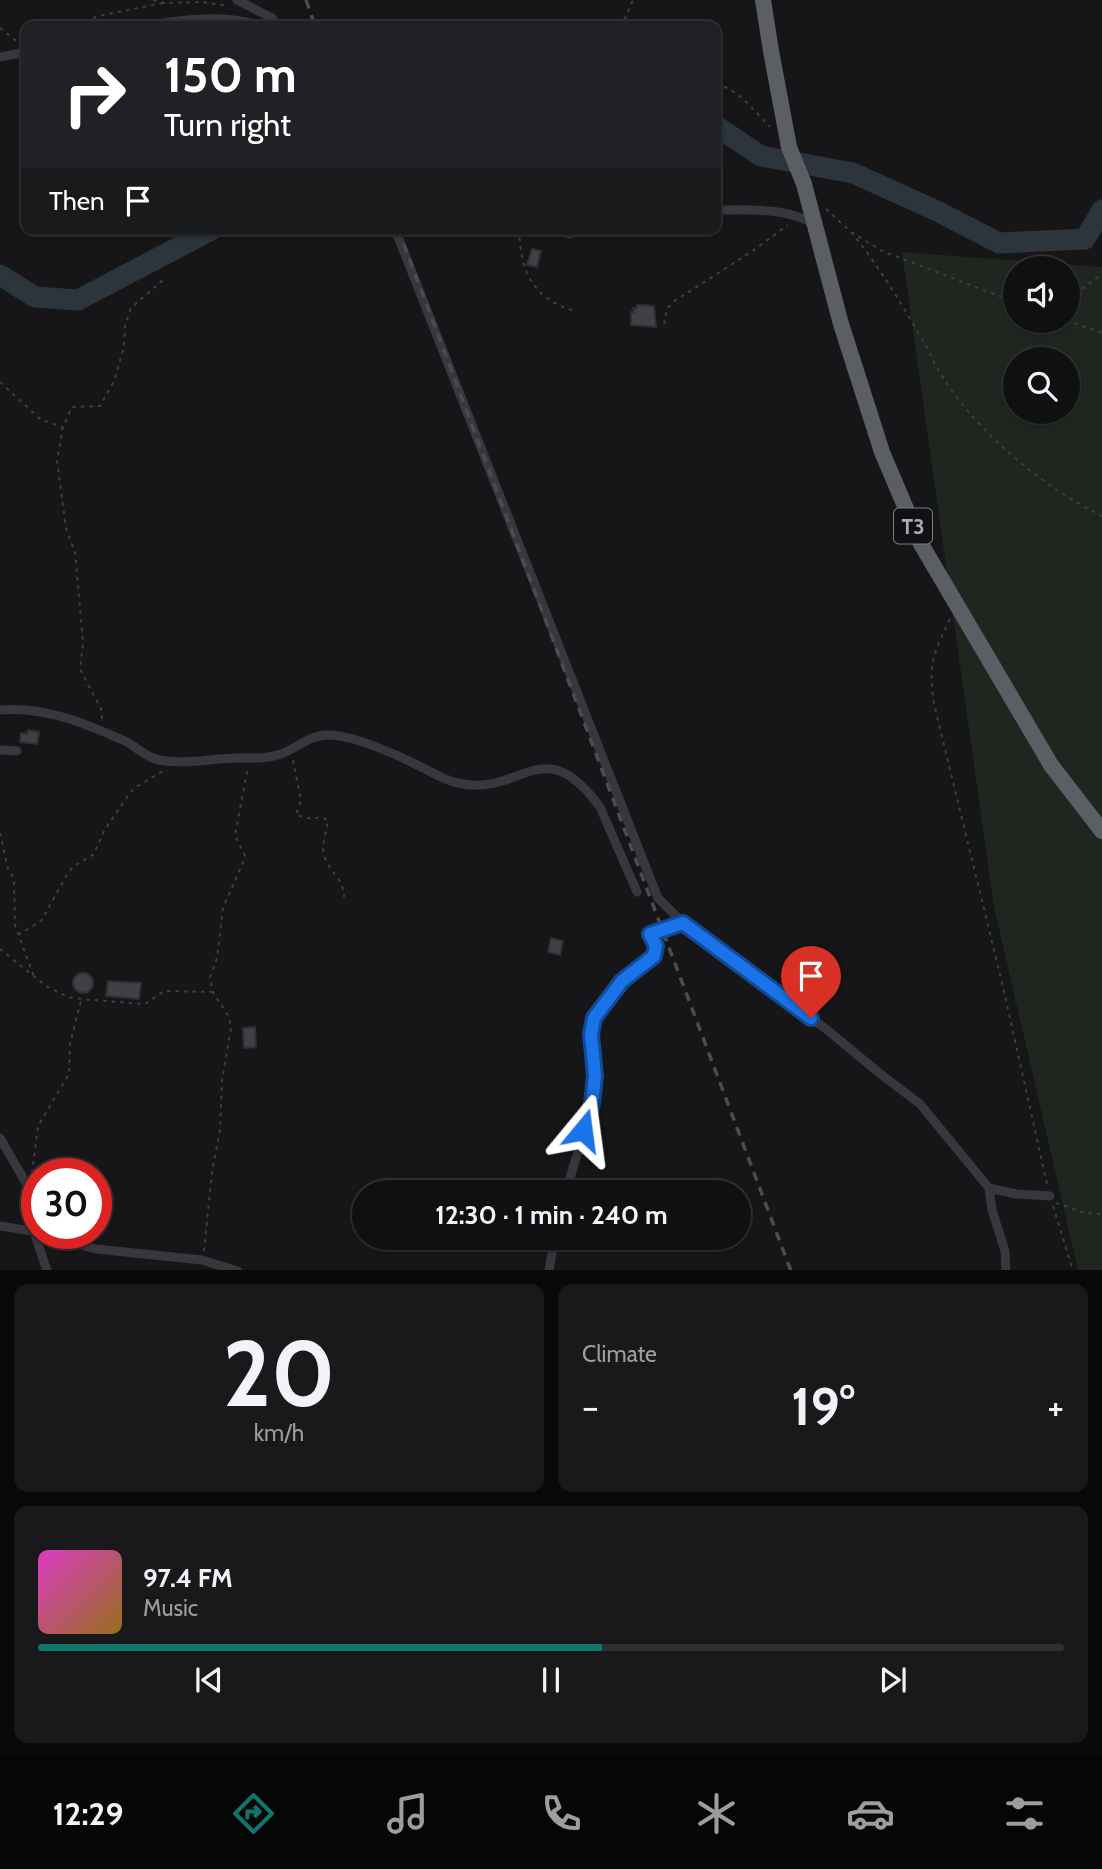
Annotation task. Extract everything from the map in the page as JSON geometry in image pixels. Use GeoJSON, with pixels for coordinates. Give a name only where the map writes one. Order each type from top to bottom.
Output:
{"type":"FeatureCollection","features":[{"type":"Feature","properties":{"kind":"highway","name":"T3"},"geometry":{"type":"LineString","coordinates":[[763,0],[789,143],[804,184],[841,324],[882,452],[921,544],[1051,765],[1102,831]]}},
{"type":"Feature","properties":{"kind":"street"},"geometry":{"type":"LineString","coordinates":[[237,0],[274,21]]}},
{"type":"Feature","properties":{"kind":"street"},"geometry":{"type":"LineString","coordinates":[[171,21],[186,18],[237,21]]}},
{"type":"Feature","properties":{"kind":"street"},"geometry":{"type":"LineString","coordinates":[[0,57],[21,53]]}},
{"type":"Feature","properties":{"kind":"street"},"geometry":{"type":"LineString","coordinates":[[721,210],[755,210],[798,216],[815,225]]}},
{"type":"Feature","properties":{"kind":"street"},"geometry":{"type":"LineString","coordinates":[[396,235],[658,898],[683,923],[826,1029],[920,1104],[989,1188],[992,1210],[1005,1251],[1006,1270]]}},
{"type":"Feature","properties":{"kind":"street"},"geometry":{"type":"LineString","coordinates":[[0,710],[50,713],[100,730],[158,760],[250,759],[283,753],[320,736],[339,736],[396,754],[447,780],[468,785],[493,784],[530,770],[550,768],[560,771],[583,787],[600,807],[636,892]]}},
{"type":"Feature","properties":{"kind":"street"},"geometry":{"type":"LineString","coordinates":[[0,750],[17,751]]}},
{"type":"Feature","properties":{"kind":"street"},"geometry":{"type":"LineString","coordinates":[[570,1180],[592,1104],[594,1065],[591,1034],[594,1018],[622,981],[654,956],[656,946],[650,934],[683,923]]}},
{"type":"Feature","properties":{"kind":"street"},"geometry":{"type":"LineString","coordinates":[[0,1138],[21,1175]]}},
{"type":"Feature","properties":{"kind":"street"},"geometry":{"type":"LineString","coordinates":[[989,1188],[1051,1199]]}},
{"type":"Feature","properties":{"kind":"street"},"geometry":{"type":"LineString","coordinates":[[0,1226],[21,1230]]}},
{"type":"Feature","properties":{"kind":"street"},"geometry":{"type":"LineString","coordinates":[[41,1249],[47,1270]]}},
{"type":"Feature","properties":{"kind":"street"},"geometry":{"type":"LineString","coordinates":[[99,1249],[202,1260],[238,1270]]}},
{"type":"Feature","properties":{"kind":"street"},"geometry":{"type":"LineString","coordinates":[[549,1270],[553,1250]]}},
{"type":"Feature","properties":{"kind":"path"},"geometry":{"type":"LineString","coordinates":[[153,0],[164,3]]}},
{"type":"Feature","properties":{"kind":"path"},"geometry":{"type":"LineString","coordinates":[[624,21],[633,0]]}},
{"type":"Feature","properties":{"kind":"path"},"geometry":{"type":"LineString","coordinates":[[88,21],[97,16],[164,3],[203,2],[237,7],[248,5]]}},
{"type":"Feature","properties":{"kind":"path"},"geometry":{"type":"LineString","coordinates":[[0,28],[15,40],[21,41]]}},
{"type":"Feature","properties":{"kind":"path"},"geometry":{"type":"LineString","coordinates":[[721,88],[734,92],[753,107],[775,132],[789,143]]}},
{"type":"Feature","properties":{"kind":"path"},"geometry":{"type":"LineString","coordinates":[[826,209],[874,261],[944,380],[963,405],[1017,458],[1071,499],[1102,516]]}},
{"type":"Feature","properties":{"kind":"path"},"geometry":{"type":"LineString","coordinates":[[664,324],[667,309],[673,302],[751,252],[798,216]]}},
{"type":"Feature","properties":{"kind":"path"},"geometry":{"type":"LineString","coordinates":[[850,232],[882,251],[1003,297]]}},
{"type":"Feature","properties":{"kind":"path"},"geometry":{"type":"LineString","coordinates":[[520,235],[526,272],[531,282],[547,300],[574,311]]}},
{"type":"Feature","properties":{"kind":"path"},"geometry":{"type":"LineString","coordinates":[[1080,290],[1102,274]]}},
{"type":"Feature","properties":{"kind":"path"},"geometry":{"type":"LineString","coordinates":[[100,730],[102,711],[80,669],[83,643],[81,607],[75,553],[66,528],[57,461],[63,428],[72,407],[100,406],[104,402],[122,357],[125,326],[131,308],[163,280]]}},
{"type":"Feature","properties":{"kind":"path"},"geometry":{"type":"LineString","coordinates":[[1080,325],[1102,333]]}},
{"type":"Feature","properties":{"kind":"path"},"geometry":{"type":"LineString","coordinates":[[0,382],[40,419],[63,428]]}},
{"type":"Feature","properties":{"kind":"path"},"geometry":{"type":"LineString","coordinates":[[957,605],[931,663],[934,704],[1051,1199],[1073,1270]]}},
{"type":"Feature","properties":{"kind":"path"},"geometry":{"type":"LineString","coordinates":[[292,748],[301,800],[296,815],[327,819],[324,854],[341,881],[344,897]]}},
{"type":"Feature","properties":{"kind":"path"},"geometry":{"type":"LineString","coordinates":[[202,1260],[220,1130],[222,1080],[231,1028],[229,1017],[213,992],[210,976],[217,958],[221,914],[244,860],[235,835],[250,759]]}},
{"type":"Feature","properties":{"kind":"path"},"geometry":{"type":"LineString","coordinates":[[18,935],[41,921],[68,873],[74,866],[94,854],[104,831],[129,794],[173,761]]}},
{"type":"Feature","properties":{"kind":"path"},"geometry":{"type":"LineString","coordinates":[[0,834],[8,869],[14,879],[13,911],[18,935],[34,978]]}},
{"type":"Feature","properties":{"kind":"path"},"geometry":{"type":"LineString","coordinates":[[0,949],[34,978],[58,992],[81,999],[145,1004],[164,991],[213,992]]}},
{"type":"Feature","properties":{"kind":"path"},"geometry":{"type":"LineString","coordinates":[[35,1158],[38,1126],[69,1073],[70,1044],[81,999]]}},
{"type":"Feature","properties":{"kind":"path"},"geometry":{"type":"LineString","coordinates":[[1051,1199],[1085,1213],[1102,1214]]}},
{"type":"Feature","properties":{"kind":"shaded area"},"geometry":{"type":"Polygon","coordinates":[[[902,252],[1003,260],[1003,333],[1080,333],[1080,265],[1102,267],[1102,1270],[1078,1270],[994,907],[902,252]]]}},
{"type":"Feature","properties":{"kind":"building"},"geometry":{"type":"Polygon","coordinates":[[[532,249],[541,251],[537,267],[527,265],[532,249]]]}},
{"type":"Feature","properties":{"kind":"building"},"geometry":{"type":"Polygon","coordinates":[[[637,305],[654,306],[656,327],[631,325],[631,312],[634,312],[633,308],[637,308],[637,305]]]}},
{"type":"Feature","properties":{"kind":"building"},"geometry":{"type":"Polygon","coordinates":[[[28,730],[39,732],[37,744],[20,742],[21,733],[27,734],[28,730]]]}},
{"type":"Feature","properties":{"kind":"building"},"geometry":{"type":"Polygon","coordinates":[[[551,938],[563,941],[560,955],[548,952],[551,938]]]}},
{"type":"Feature","properties":{"kind":"building"},"geometry":{"type":"Polygon","coordinates":[[[83,973],[90,976],[93,983],[90,990],[83,993],[76,990],[73,983],[76,976],[83,973]]]}},
{"type":"Feature","properties":{"kind":"building"},"geometry":{"type":"Polygon","coordinates":[[[108,981],[141,983],[139,999],[106,996],[108,981]]]}},
{"type":"Feature","properties":{"kind":"building"},"geometry":{"type":"Polygon","coordinates":[[[255,1027],[256,1047],[244,1048],[243,1028],[255,1027]]]}},
{"type":"Feature","properties":{"kind":"waterway"},"geometry":{"type":"LineString","coordinates":[[721,129],[761,156],[853,173],[999,243],[1085,239],[1102,210]]}},
{"type":"Feature","properties":{"kind":"waterway"},"geometry":{"type":"LineString","coordinates":[[0,275],[35,297],[78,300],[202,235]]}},
{"type":"Feature","properties":{"kind":"railway"},"geometry":{"type":"LineString","coordinates":[[306,0],[313,21]]}},
{"type":"Feature","properties":{"kind":"railway"},"geometry":{"type":"LineString","coordinates":[[400,235],[791,1270]]}},
{"type":"Feature","properties":{"kind":"route"},"geometry":{"type":"LineString","coordinates":[[583,1130],[592,1104],[595,1076],[591,1034],[594,1018],[622,981],[654,956],[656,946],[650,934],[655,931],[683,923],[811,1018]]}}]}
